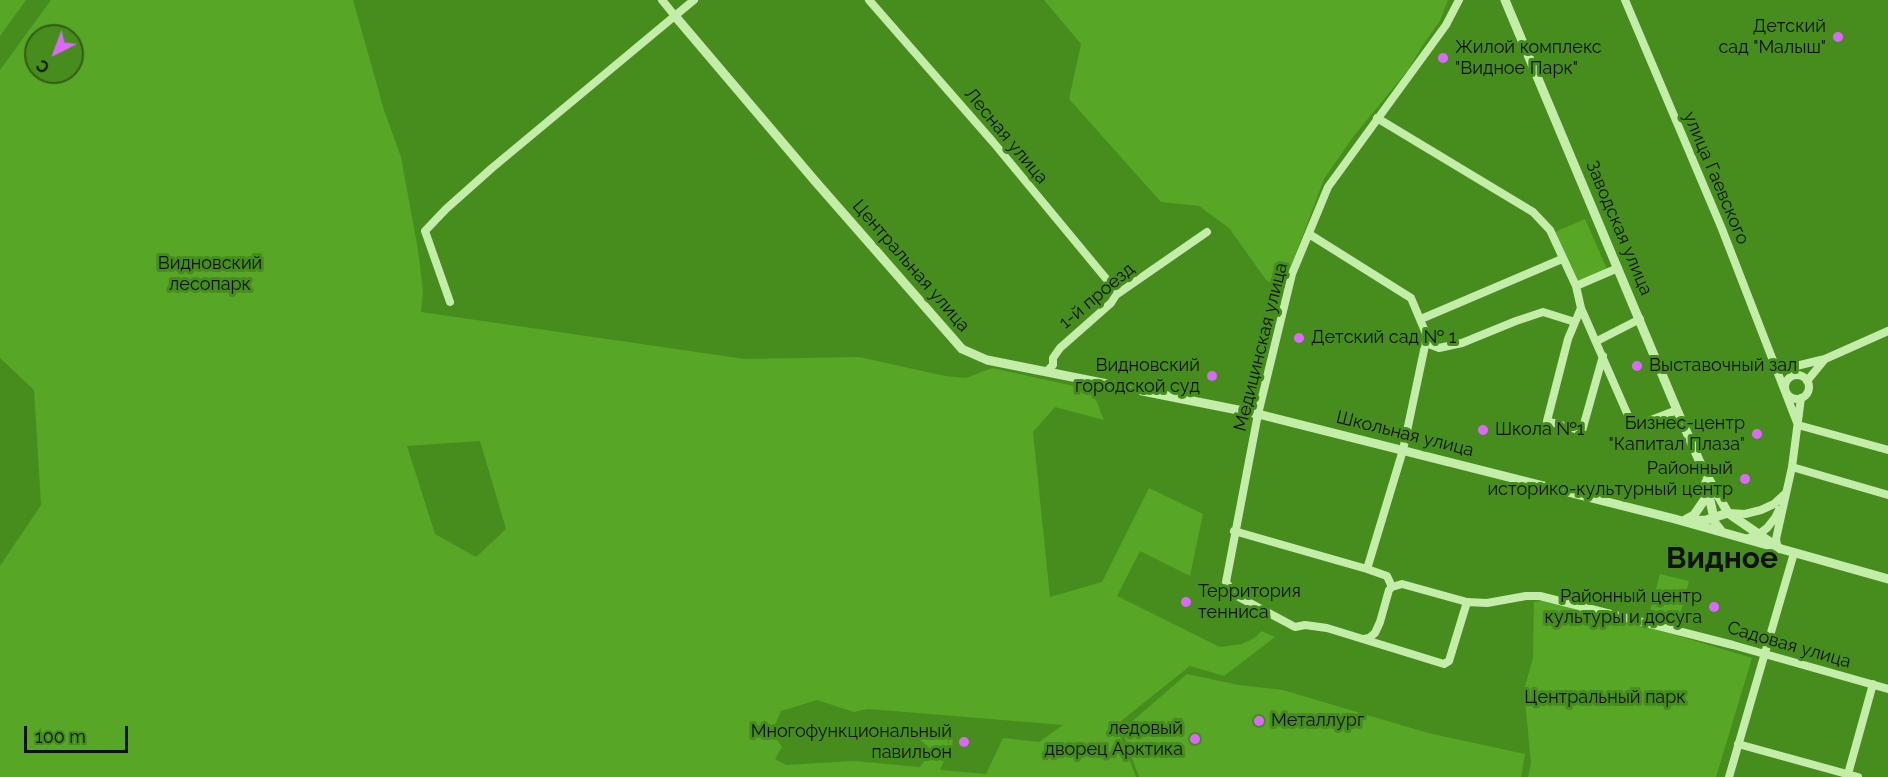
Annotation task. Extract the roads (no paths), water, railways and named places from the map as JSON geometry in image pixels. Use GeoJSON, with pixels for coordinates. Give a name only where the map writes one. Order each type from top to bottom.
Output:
{"type":"FeatureCollection","features":[{"type":"Feature","properties":{"kind":"street","name":"Центральная улица"},"geometry":{"type":"LineString","coordinates":[[662,0],[962,350],[987,360],[1258,414]]}},
{"type":"Feature","properties":{"kind":"street"},"geometry":{"type":"LineString","coordinates":[[450,302],[425,231],[492,168],[694,0]]}},
{"type":"Feature","properties":{"kind":"street","name":"Лесная улица"},"geometry":{"type":"LineString","coordinates":[[869,0],[993,142],[1113,287],[1116,295]]}},
{"type":"Feature","properties":{"kind":"street","name":"Медицинская улица"},"geometry":{"type":"LineString","coordinates":[[1362,639],[1327,628],[1295,627],[1235,595],[1226,582],[1258,414],[1292,274],[1328,187],[1446,25],[1460,0]]}},
{"type":"Feature","properties":{"kind":"street","name":"Заводская улица"},"geometry":{"type":"LineString","coordinates":[[1505,0],[1703,468]]}},
{"type":"Feature","properties":{"kind":"street","name":"улица Гаевского"},"geometry":{"type":"LineString","coordinates":[[1625,0],[1722,229],[1798,425]]}},
{"type":"Feature","properties":{"kind":"street"},"geometry":{"type":"LineString","coordinates":[[1377,118],[1533,212],[1550,230],[1633,427],[1677,410]]}},
{"type":"Feature","properties":{"kind":"street","name":"1-й проезд"},"geometry":{"type":"LineString","coordinates":[[1047,371],[1053,365],[1053,358],[1060,348],[1111,303],[1116,295],[1208,232]]}},
{"type":"Feature","properties":{"kind":"street"},"geometry":{"type":"LineString","coordinates":[[1309,234],[1410,298],[1427,336],[1402,450],[1367,569]]}},
{"type":"Feature","properties":{"kind":"street"},"geometry":{"type":"LineString","coordinates":[[1421,319],[1562,259]]}},
{"type":"Feature","properties":{"kind":"street"},"geometry":{"type":"LineString","coordinates":[[1575,286],[1618,268]]}},
{"type":"Feature","properties":{"kind":"street"},"geometry":{"type":"LineString","coordinates":[[1581,308],[1568,339],[1547,421],[1582,431],[1603,356]]}},
{"type":"Feature","properties":{"kind":"street"},"geometry":{"type":"LineString","coordinates":[[1426,343],[1439,348],[1462,343],[1543,312],[1575,322]]}},
{"type":"Feature","properties":{"kind":"street"},"geometry":{"type":"LineString","coordinates":[[1597,341],[1640,319]]}},
{"type":"Feature","properties":{"kind":"street"},"geometry":{"type":"LineString","coordinates":[[1777,369],[1825,359],[1888,331]]}},
{"type":"Feature","properties":{"kind":"street"},"geometry":{"type":"LineString","coordinates":[[1807,381],[1825,359]]}},
{"type":"Feature","properties":{"kind":"street"},"geometry":{"type":"LineString","coordinates":[[1777,369],[1790,378],[1798,376],[1807,381],[1809,390],[1807,394],[1795,399],[1788,395],[1785,385],[1790,378],[1796,366]]}},
{"type":"Feature","properties":{"kind":"street","name":"улица Гаевского"},"geometry":{"type":"LineString","coordinates":[[1787,492],[1801,398]]}},
{"type":"Feature","properties":{"kind":"street","name":"Школьная улица"},"geometry":{"type":"LineString","coordinates":[[1258,414],[1683,521],[1780,549]]}},
{"type":"Feature","properties":{"kind":"street"},"geometry":{"type":"LineString","coordinates":[[1798,425],[1888,450]]}},
{"type":"Feature","properties":{"kind":"street"},"geometry":{"type":"LineString","coordinates":[[1791,467],[1888,495]]}},
{"type":"Feature","properties":{"kind":"street"},"geometry":{"type":"LineString","coordinates":[[1703,468],[1731,515],[1735,524],[1733,529],[1722,532],[1718,528],[1703,468]]}},
{"type":"Feature","properties":{"kind":"street"},"geometry":{"type":"LineString","coordinates":[[1683,521],[1761,510],[1774,504],[1787,492]]}},
{"type":"Feature","properties":{"kind":"street"},"geometry":{"type":"LineString","coordinates":[[1746,539],[1759,534],[1775,518],[1787,492]]}},
{"type":"Feature","properties":{"kind":"street"},"geometry":{"type":"LineString","coordinates":[[1780,549],[1776,539],[1787,492]]}},
{"type":"Feature","properties":{"kind":"street"},"geometry":{"type":"LineString","coordinates":[[1683,521],[1694,515],[1709,493]]}},
{"type":"Feature","properties":{"kind":"street"},"geometry":{"type":"LineString","coordinates":[[1731,515],[1780,549],[1888,579]]}},
{"type":"Feature","properties":{"kind":"street"},"geometry":{"type":"LineString","coordinates":[[1234,531],[1387,576],[1392,587],[1389,590],[1380,622],[1375,633],[1369,638],[1362,639]]}},
{"type":"Feature","properties":{"kind":"street"},"geometry":{"type":"LineString","coordinates":[[1729,777],[1794,553]]}},
{"type":"Feature","properties":{"kind":"street","name":"Садовая улица"},"geometry":{"type":"LineString","coordinates":[[1392,587],[1402,584],[1467,602],[1487,603],[1526,596],[1540,596],[1888,688]]}},
{"type":"Feature","properties":{"kind":"street"},"geometry":{"type":"LineString","coordinates":[[1362,639],[1444,664],[1449,661],[1467,602]]}},
{"type":"Feature","properties":{"kind":"street"},"geometry":{"type":"LineString","coordinates":[[1848,774],[1873,684]]}},
{"type":"Feature","properties":{"kind":"street"},"geometry":{"type":"LineString","coordinates":[[1738,744],[1858,777]]}},
{"type":"Feature","properties":{"kind":"place","name":"Детский сад \"Малыш\""},"geometry":{"type":"Point","coordinates":[1838,37]}},
{"type":"Feature","properties":{"kind":"place","name":"Жилой комплекс \"Видное Парк\""},"geometry":{"type":"Point","coordinates":[1443,58]}},
{"type":"Feature","properties":{"kind":"place","name":"Детский сад № 1"},"geometry":{"type":"Point","coordinates":[1299,338]}},
{"type":"Feature","properties":{"kind":"place","name":"Выставочный зал"},"geometry":{"type":"Point","coordinates":[1637,366]}},
{"type":"Feature","properties":{"kind":"place","name":"Видновский городской суд"},"geometry":{"type":"Point","coordinates":[1212,376]}},
{"type":"Feature","properties":{"kind":"place","name":"Школа №1"},"geometry":{"type":"Point","coordinates":[1483,430]}},
{"type":"Feature","properties":{"kind":"place","name":"Бизнес-центр \"Капитал Плаза\""},"geometry":{"type":"Point","coordinates":[1757,434]}},
{"type":"Feature","properties":{"kind":"place","name":"Районный историко-культурный центр"},"geometry":{"type":"Point","coordinates":[1745,479]}},
{"type":"Feature","properties":{"kind":"place","name":"Территория тенниса"},"geometry":{"type":"Point","coordinates":[1186,602]}},
{"type":"Feature","properties":{"kind":"place","name":"Районный центр культуры и досуга"},"geometry":{"type":"Point","coordinates":[1714,607]}},
{"type":"Feature","properties":{"kind":"place","name":"Металлург"},"geometry":{"type":"Point","coordinates":[1259,721]}},
{"type":"Feature","properties":{"kind":"place","name":"ледовый дворец Арктика"},"geometry":{"type":"Point","coordinates":[1195,739]}},
{"type":"Feature","properties":{"kind":"place","name":"Многофункциональный павильон"},"geometry":{"type":"Point","coordinates":[964,742]}},
{"type":"Feature","properties":{"kind":"district","name":"Видное"},"geometry":{"type":"Point","coordinates":[1722,559]}},
{"type":"Feature","properties":{"kind":"park label","name":"Видновский лесопарк"},"geometry":{"type":"Point","coordinates":[210,274]}},
{"type":"Feature","properties":{"kind":"park label","name":"Центральный парк"},"geometry":{"type":"Point","coordinates":[1605,698]}}]}
